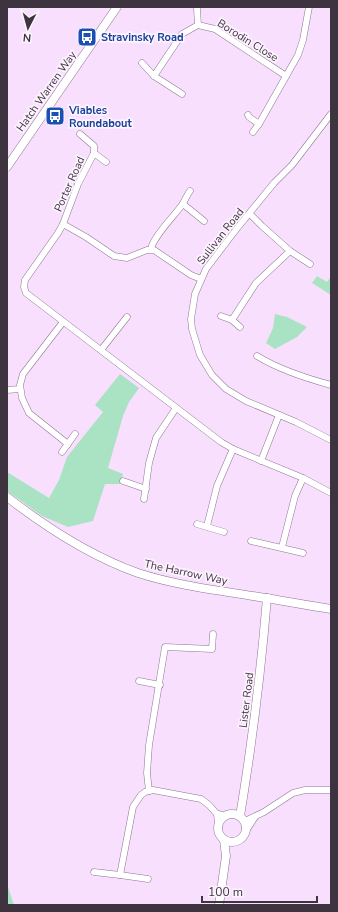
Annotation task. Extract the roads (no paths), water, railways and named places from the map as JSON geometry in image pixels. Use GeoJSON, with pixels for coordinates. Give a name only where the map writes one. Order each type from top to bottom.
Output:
{"type":"FeatureCollection","features":[{"type":"Feature","properties":{"kind":"street","name":"Hatch Warren Way"},"geometry":{"type":"LineString","coordinates":[[7,167],[117,7]]}},
{"type":"Feature","properties":{"kind":"street"},"geometry":{"type":"LineString","coordinates":[[154,76],[182,34],[198,25],[198,7]]}},
{"type":"Feature","properties":{"kind":"street","name":"Borodin Close"},"geometry":{"type":"LineString","coordinates":[[253,132],[298,55],[303,40],[309,7]]}},
{"type":"Feature","properties":{"kind":"street","name":"Borodin Close"},"geometry":{"type":"LineString","coordinates":[[198,25],[215,29],[286,76]]}},
{"type":"Feature","properties":{"kind":"street"},"geometry":{"type":"LineString","coordinates":[[142,63],[154,76],[182,94]]}},
{"type":"Feature","properties":{"kind":"street","name":"Sullivan Road"},"geometry":{"type":"LineString","coordinates":[[331,114],[292,165],[274,182],[213,259],[201,278],[195,294],[192,324],[196,344],[205,366],[226,389],[246,401],[331,440]]}},
{"type":"Feature","properties":{"kind":"street"},"geometry":{"type":"LineString","coordinates":[[248,115],[259,124]]}},
{"type":"Feature","properties":{"kind":"street","name":"Porter Road"},"geometry":{"type":"LineString","coordinates":[[80,134],[94,146],[94,153],[78,184],[63,224],[25,280],[24,287],[26,293],[221,442],[233,449],[303,478],[331,493]]}},
{"type":"Feature","properties":{"kind":"street","name":"Porter Road"},"geometry":{"type":"LineString","coordinates":[[94,153],[106,162]]}},
{"type":"Feature","properties":{"kind":"street"},"geometry":{"type":"LineString","coordinates":[[190,191],[156,238],[151,249],[157,251],[191,275],[201,278]]}},
{"type":"Feature","properties":{"kind":"street"},"geometry":{"type":"LineString","coordinates":[[182,204],[204,221]]}},
{"type":"Feature","properties":{"kind":"street"},"geometry":{"type":"LineString","coordinates":[[250,214],[290,251],[310,264]]}},
{"type":"Feature","properties":{"kind":"street","name":"Porter Road"},"geometry":{"type":"LineString","coordinates":[[63,224],[114,256],[127,258],[151,249]]}},
{"type":"Feature","properties":{"kind":"street"},"geometry":{"type":"LineString","coordinates":[[232,320],[256,283],[290,251]]}},
{"type":"Feature","properties":{"kind":"street"},"geometry":{"type":"LineString","coordinates":[[221,316],[232,320],[240,327]]}},
{"type":"Feature","properties":{"kind":"street"},"geometry":{"type":"LineString","coordinates":[[101,350],[127,317]]}},
{"type":"Feature","properties":{"kind":"street"},"geometry":{"type":"LineString","coordinates":[[63,322],[23,374],[20,389],[22,398],[29,413],[68,444]]}},
{"type":"Feature","properties":{"kind":"street"},"geometry":{"type":"LineString","coordinates":[[257,356],[288,372],[331,385]]}},
{"type":"Feature","properties":{"kind":"street"},"geometry":{"type":"LineString","coordinates":[[7,390],[20,389]]}},
{"type":"Feature","properties":{"kind":"street"},"geometry":{"type":"LineString","coordinates":[[144,499],[149,463],[156,438],[176,408]]}},
{"type":"Feature","properties":{"kind":"street"},"geometry":{"type":"LineString","coordinates":[[261,461],[279,415]]}},
{"type":"Feature","properties":{"kind":"street"},"geometry":{"type":"LineString","coordinates":[[62,452],[75,434]]}},
{"type":"Feature","properties":{"kind":"street"},"geometry":{"type":"LineString","coordinates":[[207,526],[217,486],[233,449]]}},
{"type":"Feature","properties":{"kind":"street"},"geometry":{"type":"LineString","coordinates":[[282,547],[295,496],[303,478]]}},
{"type":"Feature","properties":{"kind":"street"},"geometry":{"type":"LineString","coordinates":[[123,481],[146,489]]}},
{"type":"Feature","properties":{"kind":"street","name":"The Harrow Way"},"geometry":{"type":"LineString","coordinates":[[7,498],[47,527],[67,539],[92,553],[137,572],[170,582],[331,609]]}},
{"type":"Feature","properties":{"kind":"street"},"geometry":{"type":"LineString","coordinates":[[197,524],[224,532]]}},
{"type":"Feature","properties":{"kind":"street"},"geometry":{"type":"LineString","coordinates":[[251,541],[303,553]]}},
{"type":"Feature","properties":{"kind":"street","name":"Lister Road"},"geometry":{"type":"LineString","coordinates":[[232,816],[243,803],[259,689],[267,598]]}},
{"type":"Feature","properties":{"kind":"street"},"geometry":{"type":"LineString","coordinates":[[149,791],[147,773],[149,745],[165,647],[212,649],[213,634]]}},
{"type":"Feature","properties":{"kind":"street"},"geometry":{"type":"LineString","coordinates":[[139,681],[160,685]]}},
{"type":"Feature","properties":{"kind":"street"},"geometry":{"type":"LineString","coordinates":[[226,856],[236,842],[243,838],[255,817],[293,793],[305,790],[331,790]]}},
{"type":"Feature","properties":{"kind":"street"},"geometry":{"type":"LineString","coordinates":[[120,876],[134,807],[141,795],[149,791],[201,799],[232,816],[246,831]]}},
{"type":"Feature","properties":{"kind":"street"},"geometry":{"type":"LineString","coordinates":[[219,905],[226,856],[224,840],[219,833],[218,824],[232,816],[255,817]]}},
{"type":"Feature","properties":{"kind":"street"},"geometry":{"type":"LineString","coordinates":[[224,840],[232,843],[236,842]]}},
{"type":"Feature","properties":{"kind":"street"},"geometry":{"type":"LineString","coordinates":[[94,872],[148,879]]}},
{"type":"Feature","properties":{"kind":"place","name":"Stravinsky Road"},"geometry":{"type":"Point","coordinates":[87,37]}},
{"type":"Feature","properties":{"kind":"place","name":"Viables Roundabout"},"geometry":{"type":"Point","coordinates":[55,116]}}]}
